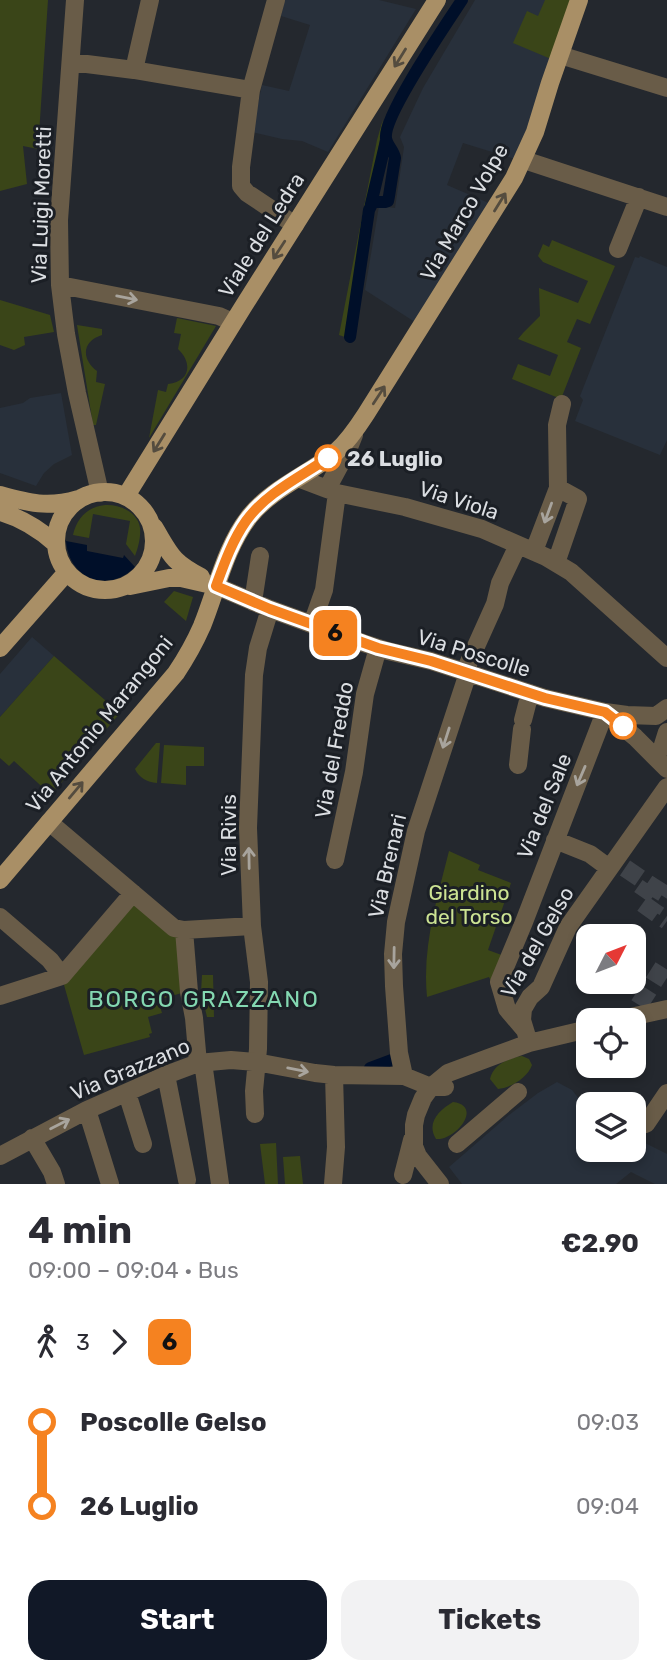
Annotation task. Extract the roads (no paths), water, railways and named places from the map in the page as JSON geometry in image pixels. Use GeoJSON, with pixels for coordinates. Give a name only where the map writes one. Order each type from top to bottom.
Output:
{"type":"FeatureCollection","features":[{"type":"Feature","properties":{"kind":"main road","name":"Viale del Ledra"},"geometry":{"type":"LineString","coordinates":[[126,496],[437,0]]}},
{"type":"Feature","properties":{"kind":"main road","name":"Via Marco Volpe"},"geometry":{"type":"LineString","coordinates":[[216,586],[232,547],[251,514],[270,497],[338,450],[356,430],[408,351],[524,160],[579,0]]}},
{"type":"Feature","properties":{"kind":"main road"},"geometry":{"type":"LineString","coordinates":[[2,498],[41,505],[110,492],[126,496],[139,506],[174,560],[216,586]]}},
{"type":"Feature","properties":{"kind":"main road"},"geometry":{"type":"LineString","coordinates":[[94,494],[76,502],[65,514],[58,528],[56,544],[59,558],[67,572],[80,584],[105,591],[181,578],[216,586]]}},
{"type":"Feature","properties":{"kind":"main road"},"geometry":{"type":"LineString","coordinates":[[2,498],[12,515],[33,526],[56,544]]}},
{"type":"Feature","properties":{"kind":"main road"},"geometry":{"type":"LineString","coordinates":[[115,590],[134,581],[151,560],[154,538],[148,518]]}},
{"type":"Feature","properties":{"kind":"main road"},"geometry":{"type":"LineString","coordinates":[[0,648],[67,572]]}},
{"type":"Feature","properties":{"kind":"main road","name":"Via Antonio Marangoni"},"geometry":{"type":"LineString","coordinates":[[0,880],[176,673],[203,624],[216,586]]}},
{"type":"Feature","properties":{"kind":"street","name":"Via Luigi Moretti"},"geometry":{"type":"LineString","coordinates":[[75,0],[59,220],[60,285],[94,494]]}},
{"type":"Feature","properties":{"kind":"street"},"geometry":{"type":"LineString","coordinates":[[134,70],[150,0]]}},
{"type":"Feature","properties":{"kind":"street"},"geometry":{"type":"LineString","coordinates":[[276,0],[251,90],[241,167],[242,186],[247,193],[295,225]]}},
{"type":"Feature","properties":{"kind":"street"},"geometry":{"type":"LineString","coordinates":[[560,55],[667,88]]}},
{"type":"Feature","properties":{"kind":"street"},"geometry":{"type":"LineString","coordinates":[[71,62],[251,90]]}},
{"type":"Feature","properties":{"kind":"street"},"geometry":{"type":"LineString","coordinates":[[524,160],[667,207]]}},
{"type":"Feature","properties":{"kind":"street"},"geometry":{"type":"LineString","coordinates":[[618,250],[639,197]]}},
{"type":"Feature","properties":{"kind":"street"},"geometry":{"type":"LineString","coordinates":[[60,285],[219,316],[232,324]]}},
{"type":"Feature","properties":{"kind":"street"},"geometry":{"type":"LineString","coordinates":[[555,563],[578,499],[558,488],[557,425],[562,404]]}},
{"type":"Feature","properties":{"kind":"street","name":"Via Marco Volpe"},"geometry":{"type":"LineString","coordinates":[[332,491],[356,430]]}},
{"type":"Feature","properties":{"kind":"street"},"geometry":{"type":"LineString","coordinates":[[298,478],[332,491],[324,590],[312,624]]}},
{"type":"Feature","properties":{"kind":"street","name":"Via Brenari"},"geometry":{"type":"LineString","coordinates":[[407,1077],[399,1053],[393,954],[396,922],[416,831],[468,673],[468,664],[495,604],[500,583],[526,548],[558,488]]}},
{"type":"Feature","properties":{"kind":"street","name":"Via Viola"},"geometry":{"type":"LineString","coordinates":[[332,491],[435,515],[482,529],[526,548],[570,572],[667,658]]}},
{"type":"Feature","properties":{"kind":"street"},"geometry":{"type":"LineString","coordinates":[[253,602],[260,556]]}},
{"type":"Feature","properties":{"kind":"street","name":"Via Poscolle"},"geometry":{"type":"LineString","coordinates":[[216,586],[270,609],[378,648],[431,661],[530,693],[627,715],[656,716],[667,708]]}},
{"type":"Feature","properties":{"kind":"street","name":"Via Rivis"},"geometry":{"type":"LineString","coordinates":[[255,1114],[259,982],[252,926],[248,828],[254,675],[258,648],[270,609]]}},
{"type":"Feature","properties":{"kind":"street","name":"Via del Freddo"},"geometry":{"type":"LineString","coordinates":[[335,860],[354,772],[365,694],[378,648]]}},
{"type":"Feature","properties":{"kind":"street"},"geometry":{"type":"LineString","coordinates":[[518,765],[530,693]]}},
{"type":"Feature","properties":{"kind":"street"},"geometry":{"type":"LineString","coordinates":[[605,712],[667,769]]}},
{"type":"Feature","properties":{"kind":"street","name":"Via del Sale"},"geometry":{"type":"LineString","coordinates":[[527,1036],[507,1009],[499,982],[605,712]]}},
{"type":"Feature","properties":{"kind":"street"},"geometry":{"type":"LineString","coordinates":[[627,715],[665,746]]}},
{"type":"Feature","properties":{"kind":"street","name":"Via del Gelso"},"geometry":{"type":"LineString","coordinates":[[527,1036],[522,1020],[523,1009],[530,997],[541,987],[568,928],[667,787]]}},
{"type":"Feature","properties":{"kind":"street"},"geometry":{"type":"LineString","coordinates":[[49,822],[174,928],[184,930],[252,926]]}},
{"type":"Feature","properties":{"kind":"street"},"geometry":{"type":"LineString","coordinates":[[555,840],[590,854],[609,868]]}},
{"type":"Feature","properties":{"kind":"street"},"geometry":{"type":"LineString","coordinates":[[0,996],[62,976],[133,893]]}},
{"type":"Feature","properties":{"kind":"street"},"geometry":{"type":"LineString","coordinates":[[0,917],[50,960],[62,976]]}},
{"type":"Feature","properties":{"kind":"street"},"geometry":{"type":"LineString","coordinates":[[184,930],[188,992],[220,1184]]}},
{"type":"Feature","properties":{"kind":"street"},"geometry":{"type":"LineString","coordinates":[[646,1014],[667,1009]]}},
{"type":"Feature","properties":{"kind":"street"},"geometry":{"type":"LineString","coordinates":[[401,1180],[421,1102],[438,1087],[469,1065],[527,1036],[576,1030]]}},
{"type":"Feature","properties":{"kind":"street","name":"Via Grazzano"},"geometry":{"type":"LineString","coordinates":[[0,1156],[87,1110],[201,1062],[231,1060],[334,1075],[407,1077],[438,1087]]}},
{"type":"Feature","properties":{"kind":"street"},"geometry":{"type":"LineString","coordinates":[[166,1075],[187,1180]]}},
{"type":"Feature","properties":{"kind":"street"},"geometry":{"type":"LineString","coordinates":[[333,1184],[336,1147],[334,1075]]}},
{"type":"Feature","properties":{"kind":"street"},"geometry":{"type":"LineString","coordinates":[[407,1077],[418,1088],[421,1102]]}},
{"type":"Feature","properties":{"kind":"street"},"geometry":{"type":"LineString","coordinates":[[428,1169],[420,1145],[422,1124],[438,1087]]}},
{"type":"Feature","properties":{"kind":"street"},"geometry":{"type":"LineString","coordinates":[[457,1144],[519,1091]]}},
{"type":"Feature","properties":{"kind":"street"},"geometry":{"type":"LineString","coordinates":[[127,1093],[143,1144]]}},
{"type":"Feature","properties":{"kind":"street"},"geometry":{"type":"LineString","coordinates":[[646,1124],[667,1093]]}},
{"type":"Feature","properties":{"kind":"street"},"geometry":{"type":"LineString","coordinates":[[87,1110],[110,1184]]}},
{"type":"Feature","properties":{"kind":"street"},"geometry":{"type":"LineString","coordinates":[[413,1137],[415,1152],[440,1184]]}},
{"type":"Feature","properties":{"kind":"street"},"geometry":{"type":"LineString","coordinates":[[32,1138],[57,1184]]}},
{"type":"Feature","properties":{"kind":"street"},"geometry":{"type":"LineString","coordinates":[[401,1180],[415,1167],[428,1169]]}},
{"type":"Feature","properties":{"kind":"water"},"geometry":{"type":"Polygon","coordinates":[[[66,541],[87,545],[87,551],[123,558],[124,555],[135,567],[113,580],[92,578],[74,565],[66,541]]]}},
{"type":"Feature","properties":{"kind":"waterway"},"geometry":{"type":"LineString","coordinates":[[350,337],[369,210],[373,202],[388,201],[389,196],[395,158],[386,138],[388,127],[394,110],[417,69],[462,0]]}},
{"type":"Feature","properties":{"kind":"waterway"},"geometry":{"type":"LineString","coordinates":[[371,204],[386,141]]}},
{"type":"Feature","properties":{"kind":"waterway"},"geometry":{"type":"LineString","coordinates":[[370,1068],[394,1059]]}},
{"type":"Feature","properties":{"kind":"tunnel"},"geometry":{"type":"LineString","coordinates":[[625,868],[650,885],[639,901],[667,921]]}},
{"type":"Feature","properties":{"kind":"tunnel"},"geometry":{"type":"LineString","coordinates":[[650,885],[663,893],[652,910]]}},
{"type":"Feature","properties":{"kind":"tunnel"},"geometry":{"type":"LineString","coordinates":[[639,1005],[667,961]]}},
{"type":"Feature","properties":{"kind":"place","name":"26 Luglio"},"geometry":{"type":"Point","coordinates":[328,458]}},
{"type":"Feature","properties":{"kind":"district","name":"BORGO GRAZZANO"},"geometry":{"type":"Point","coordinates":[204,999]}},
{"type":"Feature","properties":{"kind":"park label","name":"Giardino del Torso"},"geometry":{"type":"Point","coordinates":[469,904]}}]}
